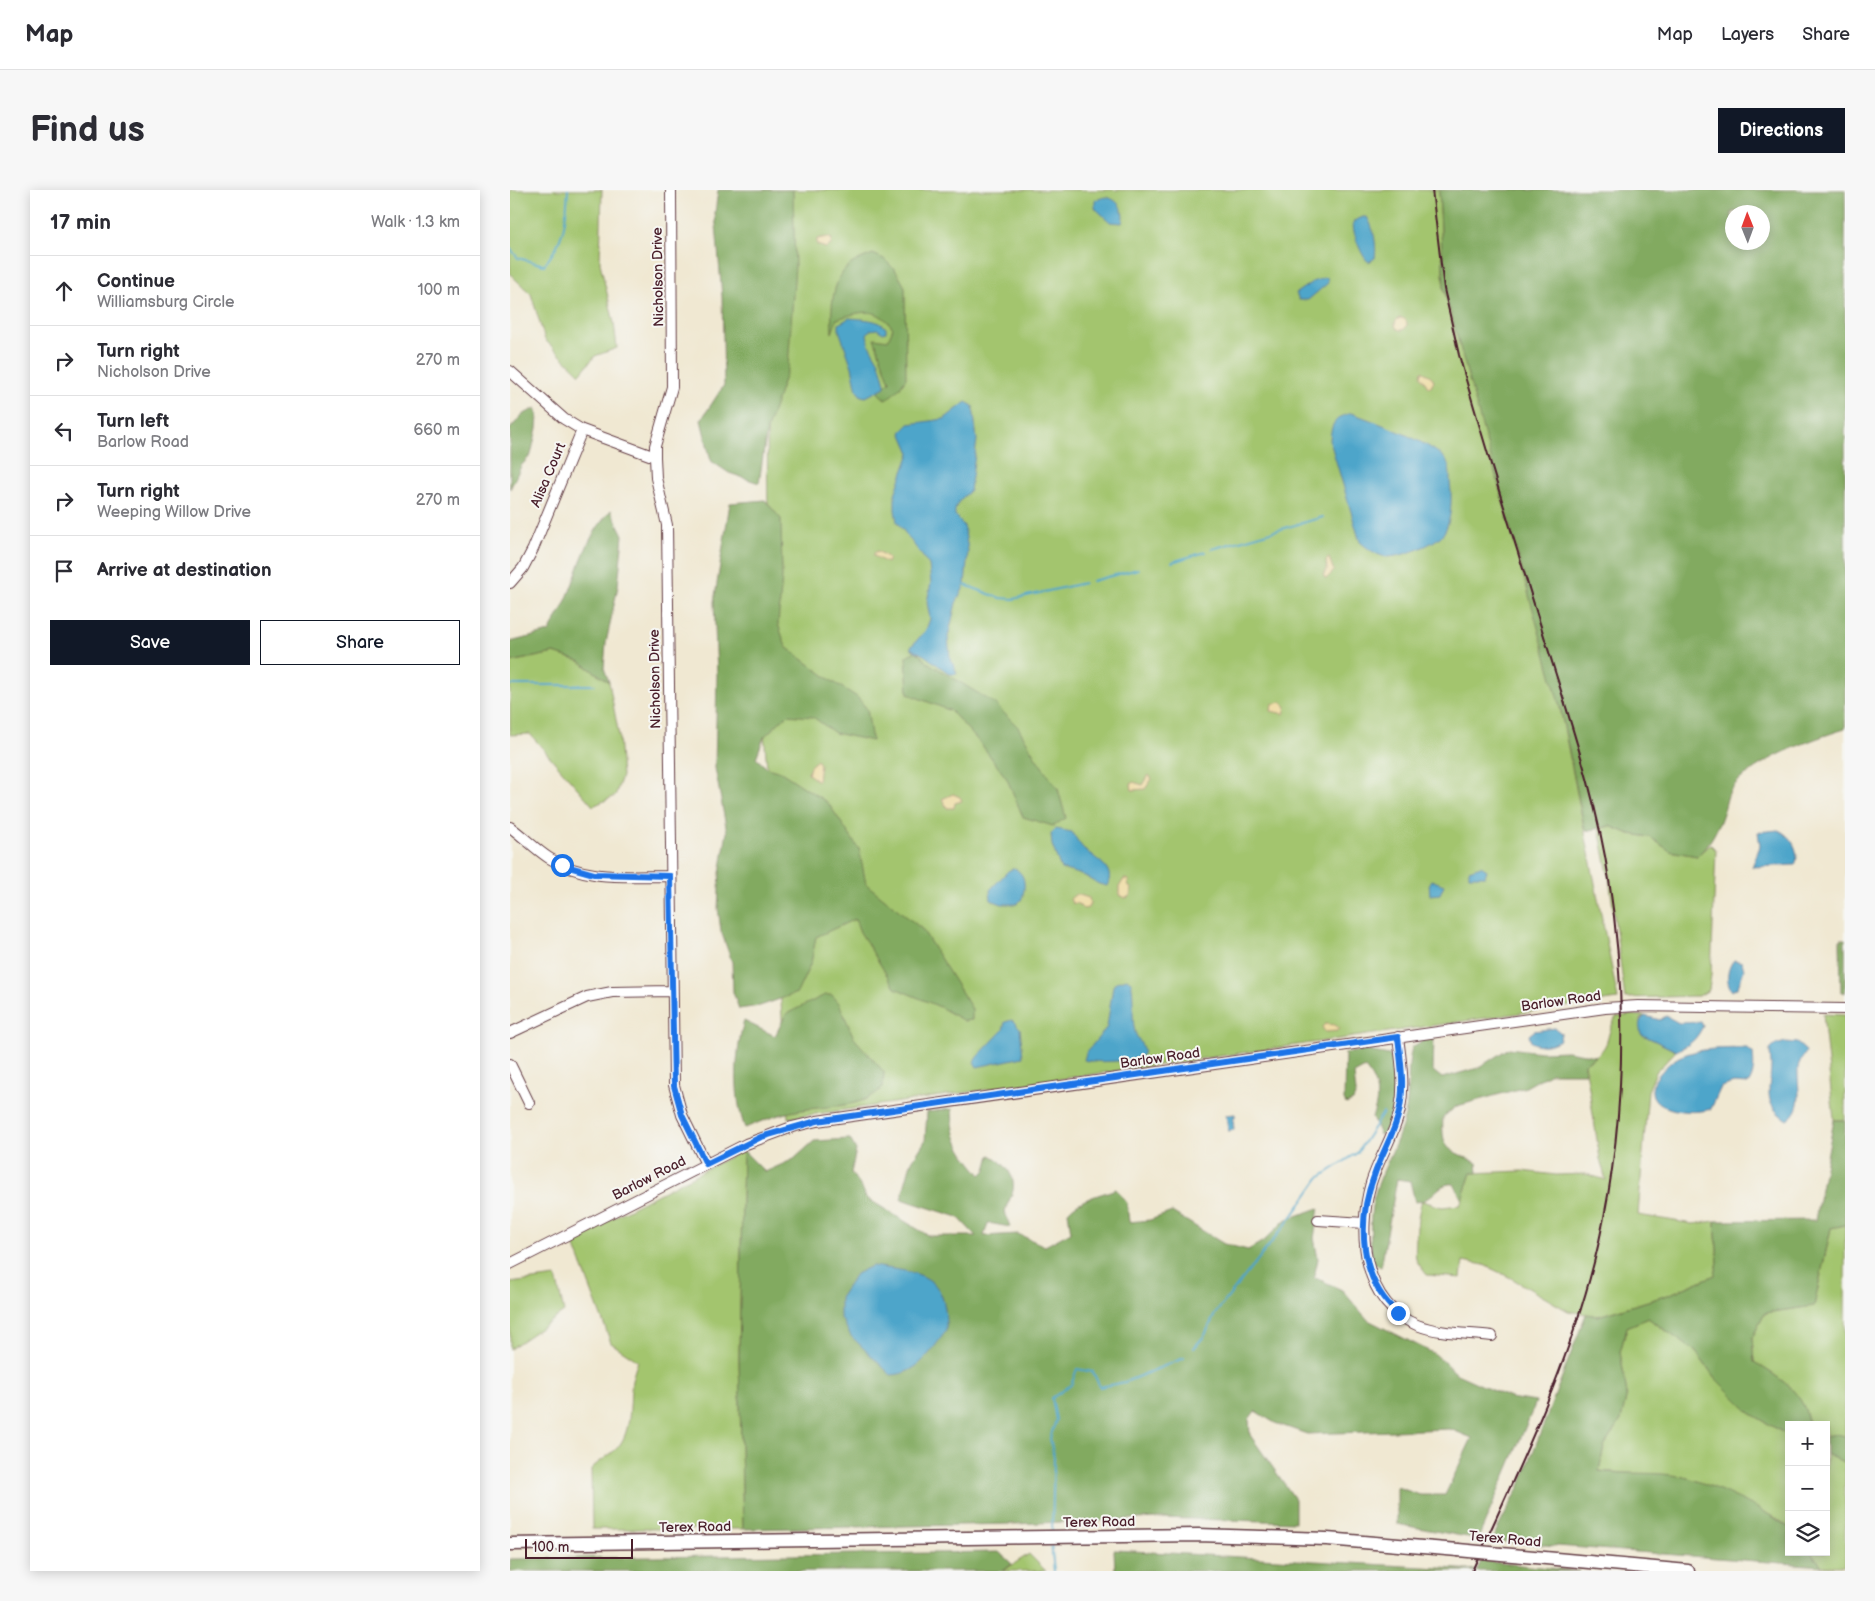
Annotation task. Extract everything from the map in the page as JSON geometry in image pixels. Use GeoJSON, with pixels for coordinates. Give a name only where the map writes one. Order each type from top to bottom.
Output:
{"type":"FeatureCollection","features":[{"type":"Feature","properties":{"kind":"main road","name":"Terex Road"},"geometry":{"type":"LineString","coordinates":[[510,1544],[1253,1536],[1458,1550],[1688,1571]]}},
{"type":"Feature","properties":{"kind":"street","name":"Nicholson Drive"},"geometry":{"type":"LineString","coordinates":[[671,190],[672,387],[655,446],[655,457],[656,478],[667,526],[670,876],[675,1095],[682,1115],[706,1164]]}},
{"type":"Feature","properties":{"kind":"street"},"geometry":{"type":"LineString","coordinates":[[510,371],[559,415],[582,430],[655,457]]}},
{"type":"Feature","properties":{"kind":"street","name":"Alisa Court"},"geometry":{"type":"LineString","coordinates":[[510,583],[523,568],[532,549],[582,430]]}},
{"type":"Feature","properties":{"kind":"street"},"geometry":{"type":"LineString","coordinates":[[510,827],[548,857],[581,871],[613,876],[670,876]]}},
{"type":"Feature","properties":{"kind":"street"},"geometry":{"type":"LineString","coordinates":[[510,1033],[587,997],[612,992],[672,991]]}},
{"type":"Feature","properties":{"kind":"street","name":"Barlow Road"},"geometry":{"type":"LineString","coordinates":[[510,1264],[761,1137],[817,1121],[1624,1006],[1845,1009]]}},
{"type":"Feature","properties":{"kind":"street"},"geometry":{"type":"LineString","coordinates":[[1398,1037],[1403,1080],[1400,1110],[1371,1185],[1364,1223],[1368,1265],[1377,1289],[1391,1308],[1411,1322],[1430,1329],[1492,1336]]}},
{"type":"Feature","properties":{"kind":"street"},"geometry":{"type":"LineString","coordinates":[[510,1064],[529,1103]]}},
{"type":"Feature","properties":{"kind":"street"},"geometry":{"type":"LineString","coordinates":[[1318,1220],[1364,1223]]}},
{"type":"Feature","properties":{"kind":"green space"},"geometry":{"type":"Polygon","coordinates":[[[510,190],[602,190],[600,263],[614,323],[617,348],[595,356],[580,374],[545,340],[531,294],[510,274],[510,190]]]}},
{"type":"Feature","properties":{"kind":"green space"},"geometry":{"type":"Polygon","coordinates":[[[718,190],[793,190],[795,266],[788,368],[767,429],[759,483],[729,473],[711,461],[701,420],[724,385],[722,297],[715,213],[718,190]]]}},
{"type":"Feature","properties":{"kind":"green space"},"geometry":{"type":"Polygon","coordinates":[[[765,190],[1439,190],[1444,289],[1550,657],[1618,999],[788,1118],[767,768],[752,592],[768,527],[765,190]]]}},
{"type":"Feature","properties":{"kind":"green space"},"geometry":{"type":"Polygon","coordinates":[[[1439,190],[1845,190],[1845,729],[1782,753],[1751,770],[1739,780],[1729,793],[1714,835],[1697,856],[1670,851],[1650,837],[1630,834],[1610,826],[1585,831],[1561,711],[1444,289],[1439,190]]]}},
{"type":"Feature","properties":{"kind":"green space"},"geometry":{"type":"Polygon","coordinates":[[[873,254],[884,259],[896,271],[905,287],[906,378],[899,389],[886,400],[876,391],[890,382],[874,338],[888,340],[893,328],[880,316],[867,312],[837,319],[832,333],[834,293],[839,278],[849,266],[873,254]]]}},
{"type":"Feature","properties":{"kind":"green space"},"geometry":{"type":"Polygon","coordinates":[[[536,408],[538,416],[537,428],[531,455],[521,466],[510,489],[510,429],[522,415],[536,408]]]}},
{"type":"Feature","properties":{"kind":"green space"},"geometry":{"type":"Polygon","coordinates":[[[765,500],[781,519],[782,577],[778,624],[786,647],[857,697],[867,709],[872,741],[835,733],[813,717],[787,715],[764,737],[756,758],[767,768],[781,772],[828,803],[859,849],[866,884],[922,929],[972,1009],[972,1020],[964,1021],[940,1007],[895,988],[860,932],[855,919],[816,937],[811,963],[797,993],[760,1006],[739,1009],[733,992],[732,962],[721,931],[718,908],[720,873],[727,832],[715,768],[717,675],[714,602],[730,503],[765,500]]]}},
{"type":"Feature","properties":{"kind":"green space"},"geometry":{"type":"Polygon","coordinates":[[[611,510],[623,535],[618,586],[606,643],[604,668],[609,682],[579,661],[554,653],[510,662],[510,642],[549,632],[567,598],[590,540],[611,510]]]}},
{"type":"Feature","properties":{"kind":"green space"},"geometry":{"type":"Polygon","coordinates":[[[916,651],[927,662],[994,703],[1018,727],[1036,758],[1058,789],[1066,818],[1053,826],[1023,817],[1007,779],[981,744],[951,711],[908,694],[906,656],[916,651]]]}},
{"type":"Feature","properties":{"kind":"green space"},"geometry":{"type":"Polygon","coordinates":[[[554,653],[579,661],[609,682],[619,736],[622,776],[615,796],[593,806],[530,734],[510,735],[510,662],[554,653]]]}},
{"type":"Feature","properties":{"kind":"green space"},"geometry":{"type":"Polygon","coordinates":[[[1610,826],[1630,834],[1650,837],[1670,851],[1697,856],[1710,844],[1716,850],[1711,975],[1709,990],[1699,996],[1625,998],[1609,878],[1599,829],[1610,826]]]}},
{"type":"Feature","properties":{"kind":"green space"},"geometry":{"type":"Polygon","coordinates":[[[1840,939],[1845,939],[1845,993],[1841,991],[1840,939]]]}},
{"type":"Feature","properties":{"kind":"green space"},"geometry":{"type":"Polygon","coordinates":[[[825,995],[832,995],[839,1003],[854,1038],[884,1072],[883,1087],[865,1100],[789,1112],[745,1128],[741,1116],[737,1089],[737,1060],[744,1021],[775,1036],[786,1014],[825,995]]]}},
{"type":"Feature","properties":{"kind":"green space"},"geometry":{"type":"Polygon","coordinates":[[[1823,1014],[1845,1015],[1845,1120],[1834,1120],[1823,1014]]]}},
{"type":"Feature","properties":{"kind":"green space"},"geometry":{"type":"Polygon","coordinates":[[[1645,1016],[1640,1019],[1641,1034],[1676,1051],[1656,1072],[1648,1091],[1638,1215],[1693,1224],[1715,1221],[1718,1262],[1715,1275],[1668,1295],[1598,1316],[1568,1311],[1511,1278],[1484,1265],[1463,1261],[1461,1278],[1427,1275],[1416,1259],[1416,1239],[1422,1201],[1442,1207],[1460,1205],[1471,1173],[1522,1171],[1556,1175],[1586,1174],[1606,1180],[1600,1159],[1585,1063],[1601,1052],[1616,1017],[1645,1016]]]}},
{"type":"Feature","properties":{"kind":"green space"},"geometry":{"type":"Polygon","coordinates":[[[1434,1037],[1433,1071],[1442,1078],[1478,1068],[1509,1048],[1541,1052],[1567,1051],[1596,1056],[1585,1063],[1585,1073],[1551,1073],[1526,1087],[1457,1106],[1443,1117],[1445,1143],[1453,1151],[1477,1163],[1478,1173],[1471,1173],[1462,1200],[1454,1184],[1448,1184],[1422,1201],[1415,1202],[1410,1181],[1397,1179],[1381,1267],[1372,1262],[1371,1224],[1373,1201],[1405,1115],[1412,1047],[1427,1038],[1434,1037]]]}},
{"type":"Feature","properties":{"kind":"green space"},"geometry":{"type":"Polygon","coordinates":[[[1367,1051],[1389,1055],[1396,1065],[1396,1104],[1394,1114],[1387,1130],[1380,1135],[1372,1117],[1377,1098],[1375,1085],[1365,1068],[1354,1074],[1356,1093],[1353,1101],[1346,1104],[1344,1100],[1345,1053],[1367,1051]]]}},
{"type":"Feature","properties":{"kind":"green space"},"geometry":{"type":"Polygon","coordinates":[[[952,1109],[954,1130],[959,1145],[981,1175],[986,1170],[990,1155],[1005,1166],[1013,1182],[1012,1194],[1005,1212],[1010,1227],[988,1223],[984,1236],[1018,1234],[1045,1246],[1071,1232],[1068,1212],[1090,1198],[1116,1189],[1127,1203],[1129,1222],[1150,1220],[1172,1212],[1224,1244],[1248,1250],[1265,1240],[1285,1220],[1319,1208],[1314,1238],[1318,1259],[1314,1277],[1342,1290],[1368,1320],[1435,1354],[1457,1374],[1510,1398],[1536,1402],[1478,1539],[1397,1524],[1397,1487],[1420,1495],[1445,1495],[1472,1438],[1450,1429],[1307,1434],[1275,1423],[1255,1411],[1249,1419],[1250,1435],[1295,1499],[1295,1522],[1159,1518],[1015,1524],[743,1529],[739,1357],[743,1150],[765,1172],[794,1159],[814,1141],[850,1139],[856,1150],[851,1173],[862,1188],[865,1197],[929,1236],[976,1236],[958,1217],[901,1199],[911,1163],[925,1141],[927,1112],[952,1109]]]}},
{"type":"Feature","properties":{"kind":"green space"},"geometry":{"type":"Polygon","coordinates":[[[1834,1120],[1845,1120],[1845,1225],[1831,1228],[1814,1306],[1765,1313],[1752,1338],[1754,1362],[1790,1387],[1803,1404],[1807,1421],[1785,1421],[1785,1434],[1750,1413],[1716,1379],[1695,1351],[1648,1318],[1627,1327],[1620,1352],[1627,1394],[1621,1420],[1604,1446],[1599,1471],[1674,1475],[1695,1480],[1754,1506],[1780,1521],[1785,1525],[1785,1556],[1814,1556],[1822,1566],[1491,1541],[1520,1486],[1586,1314],[1598,1316],[1668,1295],[1715,1275],[1718,1262],[1715,1221],[1815,1220],[1834,1120]]]}},
{"type":"Feature","properties":{"kind":"green space"},"geometry":{"type":"Polygon","coordinates":[[[743,1150],[739,1357],[743,1529],[592,1529],[591,1469],[615,1450],[622,1441],[628,1426],[631,1384],[638,1361],[611,1343],[572,1239],[743,1150]]]}},
{"type":"Feature","properties":{"kind":"green space"},"geometry":{"type":"Polygon","coordinates":[[[1845,1225],[1845,1436],[1830,1436],[1830,1421],[1807,1421],[1803,1404],[1797,1395],[1781,1380],[1754,1362],[1752,1338],[1765,1313],[1814,1306],[1831,1228],[1845,1225]]]}},
{"type":"Feature","properties":{"kind":"green space"},"geometry":{"type":"Polygon","coordinates":[[[556,1277],[564,1312],[510,1349],[510,1283],[556,1277]]]}},
{"type":"Feature","properties":{"kind":"green space"},"geometry":{"type":"Polygon","coordinates":[[[1648,1318],[1695,1351],[1716,1379],[1750,1413],[1785,1434],[1785,1525],[1778,1519],[1684,1477],[1599,1471],[1604,1446],[1621,1420],[1627,1394],[1620,1352],[1627,1327],[1648,1318]]]}},
{"type":"Feature","properties":{"kind":"green space"},"geometry":{"type":"Polygon","coordinates":[[[1836,1434],[1845,1436],[1845,1463],[1830,1455],[1830,1435],[1836,1434]]]}},
{"type":"Feature","properties":{"kind":"green space"},"geometry":{"type":"Polygon","coordinates":[[[1830,1455],[1845,1463],[1845,1566],[1822,1566],[1814,1556],[1830,1556],[1830,1455]]]}},
{"type":"Feature","properties":{"kind":"green space"},"geometry":{"type":"Polygon","coordinates":[[[1114,1550],[1477,1570],[1481,1561],[1579,1571],[1115,1571],[1114,1550]]]}},
{"type":"Feature","properties":{"kind":"green space"},"geometry":{"type":"Polygon","coordinates":[[[999,1552],[1012,1564],[1003,1571],[510,1571],[510,1559],[999,1552]]]}},
{"type":"Feature","properties":{"kind":"green space"},"geometry":{"type":"Polygon","coordinates":[[[1029,1554],[1046,1571],[1003,1571],[1029,1554]]]}},
{"type":"Feature","properties":{"kind":"sand"},"geometry":{"type":"Polygon","coordinates":[[[827,237],[832,239],[831,245],[826,248],[817,245],[817,239],[827,237]]]}},
{"type":"Feature","properties":{"kind":"sand"},"geometry":{"type":"Polygon","coordinates":[[[1399,318],[1403,318],[1407,324],[1403,330],[1399,330],[1395,326],[1395,322],[1399,318]]]}},
{"type":"Feature","properties":{"kind":"sand"},"geometry":{"type":"Polygon","coordinates":[[[1422,371],[1432,377],[1434,381],[1431,387],[1428,387],[1421,376],[1422,371]]]}},
{"type":"Feature","properties":{"kind":"sand"},"geometry":{"type":"Polygon","coordinates":[[[878,551],[889,558],[887,563],[874,556],[874,553],[878,551]]]}},
{"type":"Feature","properties":{"kind":"sand"},"geometry":{"type":"Polygon","coordinates":[[[1329,558],[1334,571],[1326,579],[1323,575],[1327,570],[1326,560],[1329,558]]]}},
{"type":"Feature","properties":{"kind":"sand"},"geometry":{"type":"Polygon","coordinates":[[[1282,702],[1286,707],[1284,714],[1271,711],[1272,704],[1282,702]]]}},
{"type":"Feature","properties":{"kind":"sand"},"geometry":{"type":"Polygon","coordinates":[[[817,760],[820,764],[818,781],[808,774],[810,766],[817,760]]]}},
{"type":"Feature","properties":{"kind":"sand"},"geometry":{"type":"Polygon","coordinates":[[[1149,775],[1152,779],[1145,789],[1132,790],[1131,784],[1133,782],[1143,785],[1149,775]]]}},
{"type":"Feature","properties":{"kind":"sand"},"geometry":{"type":"Polygon","coordinates":[[[953,794],[960,797],[962,801],[955,803],[954,808],[947,808],[942,799],[953,794]]]}},
{"type":"Feature","properties":{"kind":"sand"},"geometry":{"type":"Polygon","coordinates":[[[1124,879],[1129,880],[1128,886],[1131,888],[1130,896],[1126,898],[1119,895],[1119,887],[1124,879]]]}},
{"type":"Feature","properties":{"kind":"sand"},"geometry":{"type":"Polygon","coordinates":[[[1076,894],[1089,898],[1088,908],[1083,909],[1078,904],[1072,903],[1070,899],[1076,894]]]}},
{"type":"Feature","properties":{"kind":"sand"},"geometry":{"type":"Polygon","coordinates":[[[1325,1024],[1335,1025],[1339,1028],[1337,1031],[1325,1032],[1322,1027],[1325,1024]]]}},
{"type":"Feature","properties":{"kind":"water"},"geometry":{"type":"Polygon","coordinates":[[[1105,197],[1117,202],[1122,209],[1122,223],[1110,222],[1095,208],[1095,200],[1105,197]]]}},
{"type":"Feature","properties":{"kind":"water"},"geometry":{"type":"Polygon","coordinates":[[[1367,217],[1369,221],[1375,242],[1375,258],[1369,262],[1360,249],[1353,224],[1354,221],[1367,217]]]}},
{"type":"Feature","properties":{"kind":"water"},"geometry":{"type":"Polygon","coordinates":[[[1327,277],[1328,283],[1308,300],[1299,300],[1296,293],[1312,282],[1327,277]]]}},
{"type":"Feature","properties":{"kind":"water"},"geometry":{"type":"Polygon","coordinates":[[[849,318],[875,321],[886,328],[886,332],[883,333],[877,329],[870,330],[867,334],[869,345],[879,362],[885,387],[866,397],[861,396],[857,391],[852,367],[839,330],[839,324],[849,318]]]}},
{"type":"Feature","properties":{"kind":"water"},"geometry":{"type":"Polygon","coordinates":[[[966,402],[973,406],[977,440],[970,491],[960,500],[955,509],[955,515],[964,526],[968,550],[965,585],[956,603],[948,637],[950,657],[957,674],[950,674],[924,655],[910,648],[926,630],[930,619],[927,602],[931,583],[929,565],[897,522],[895,494],[910,453],[901,432],[909,424],[944,419],[966,402]]]}},
{"type":"Feature","properties":{"kind":"water"},"geometry":{"type":"Polygon","coordinates":[[[1351,413],[1415,439],[1439,453],[1446,460],[1450,473],[1451,509],[1446,529],[1439,538],[1417,550],[1387,557],[1376,553],[1360,542],[1330,441],[1334,422],[1351,413]]]}},
{"type":"Feature","properties":{"kind":"water"},"geometry":{"type":"Polygon","coordinates":[[[1056,829],[1072,832],[1084,849],[1103,864],[1109,874],[1107,886],[1099,884],[1083,875],[1061,869],[1052,845],[1051,834],[1056,829]]]}},
{"type":"Feature","properties":{"kind":"water"},"geometry":{"type":"Polygon","coordinates":[[[1778,830],[1783,832],[1794,844],[1797,855],[1795,865],[1752,867],[1760,846],[1758,832],[1778,830]]]}},
{"type":"Feature","properties":{"kind":"water"},"geometry":{"type":"Polygon","coordinates":[[[1481,866],[1487,870],[1485,876],[1469,876],[1469,870],[1481,866]]]}},
{"type":"Feature","properties":{"kind":"water"},"geometry":{"type":"Polygon","coordinates":[[[1014,868],[1023,878],[1022,899],[1017,904],[1002,904],[991,900],[990,890],[1008,871],[1014,868]]]}},
{"type":"Feature","properties":{"kind":"water"},"geometry":{"type":"Polygon","coordinates":[[[1431,880],[1444,885],[1440,894],[1430,895],[1429,883],[1431,880]]]}},
{"type":"Feature","properties":{"kind":"water"},"geometry":{"type":"Polygon","coordinates":[[[1734,960],[1742,962],[1744,970],[1738,987],[1732,991],[1728,984],[1728,976],[1734,960]]]}},
{"type":"Feature","properties":{"kind":"water"},"geometry":{"type":"Polygon","coordinates":[[[1127,979],[1131,982],[1134,1026],[1136,1035],[1143,1048],[1143,1054],[1134,1059],[1106,1062],[1084,1060],[1086,1053],[1107,1027],[1113,986],[1116,982],[1127,979]]]}},
{"type":"Feature","properties":{"kind":"water"},"geometry":{"type":"Polygon","coordinates":[[[1645,1016],[1660,1020],[1666,1016],[1679,1023],[1701,1022],[1703,1026],[1693,1041],[1676,1051],[1641,1034],[1640,1024],[1645,1016]]]}},
{"type":"Feature","properties":{"kind":"water"},"geometry":{"type":"Polygon","coordinates":[[[1012,1020],[1020,1028],[1023,1057],[977,1067],[974,1062],[977,1057],[1003,1030],[1005,1022],[1012,1020]]]}},
{"type":"Feature","properties":{"kind":"water"},"geometry":{"type":"Polygon","coordinates":[[[1555,1028],[1561,1033],[1560,1040],[1546,1045],[1538,1045],[1531,1042],[1529,1035],[1534,1031],[1555,1028]]]}},
{"type":"Feature","properties":{"kind":"water"},"geometry":{"type":"Polygon","coordinates":[[[1786,1042],[1797,1043],[1806,1051],[1798,1068],[1798,1103],[1793,1115],[1787,1120],[1774,1108],[1769,1096],[1770,1050],[1775,1045],[1786,1042]]]}},
{"type":"Feature","properties":{"kind":"water"},"geometry":{"type":"Polygon","coordinates":[[[1747,1048],[1753,1053],[1754,1069],[1748,1084],[1734,1083],[1721,1087],[1711,1109],[1688,1112],[1676,1110],[1656,1101],[1652,1093],[1654,1083],[1662,1071],[1679,1057],[1704,1050],[1747,1048]]]}},
{"type":"Feature","properties":{"kind":"water"},"geometry":{"type":"Polygon","coordinates":[[[1235,1114],[1233,1119],[1234,1130],[1228,1131],[1226,1115],[1235,1114]]]}},
{"type":"Feature","properties":{"kind":"water"},"geometry":{"type":"Polygon","coordinates":[[[872,1266],[917,1274],[928,1279],[936,1286],[942,1297],[946,1331],[923,1360],[909,1371],[900,1374],[891,1375],[851,1336],[840,1316],[840,1298],[856,1274],[872,1266]]]}},
{"type":"Feature","properties":{"kind":"waterway"},"geometry":{"type":"LineString","coordinates":[[510,248],[518,258],[544,265],[556,247],[563,230],[568,190]]}},
{"type":"Feature","properties":{"kind":"waterway"},"geometry":{"type":"LineString","coordinates":[[1212,549],[1323,517]]}},
{"type":"Feature","properties":{"kind":"waterway"},"geometry":{"type":"LineString","coordinates":[[1172,562],[1205,552]]}},
{"type":"Feature","properties":{"kind":"waterway"},"geometry":{"type":"LineString","coordinates":[[1092,581],[1138,569]]}},
{"type":"Feature","properties":{"kind":"waterway"},"geometry":{"type":"LineString","coordinates":[[965,585],[1000,598],[1013,599],[1084,583]]}},
{"type":"Feature","properties":{"kind":"waterway"},"geometry":{"type":"LineString","coordinates":[[510,685],[595,685]]}},
{"type":"Feature","properties":{"kind":"waterway"},"geometry":{"type":"LineString","coordinates":[[1194,1348],[1205,1335],[1215,1314],[1293,1215],[1319,1178],[1357,1153],[1383,1113]]}},
{"type":"Feature","properties":{"kind":"waterway"},"geometry":{"type":"LineString","coordinates":[[1052,1532],[1054,1458],[1050,1438],[1056,1420],[1052,1398],[1071,1385],[1077,1369],[1093,1372],[1100,1387],[1125,1382],[1184,1358]]}},
{"type":"Feature","properties":{"kind":"waterway"},"geometry":{"type":"LineString","coordinates":[[1051,1542],[1054,1571]]}},
{"type":"Feature","properties":{"kind":"railway"},"geometry":{"type":"LineString","coordinates":[[1432,190],[1444,289],[1459,355],[1577,745],[1599,826],[1615,926],[1621,1018],[1621,1064],[1614,1155],[1598,1246],[1587,1288],[1574,1330],[1543,1412],[1472,1571]]}},
{"type":"Feature","properties":{"kind":"route"},"geometry":{"type":"LineString","coordinates":[[562,865],[594,874],[613,876],[670,876],[675,1095],[682,1115],[706,1164],[761,1137],[817,1121],[1340,1047],[1398,1037],[1403,1080],[1400,1110],[1371,1185],[1364,1223],[1365,1251],[1377,1289],[1391,1308],[1398,1313]]}}]}
